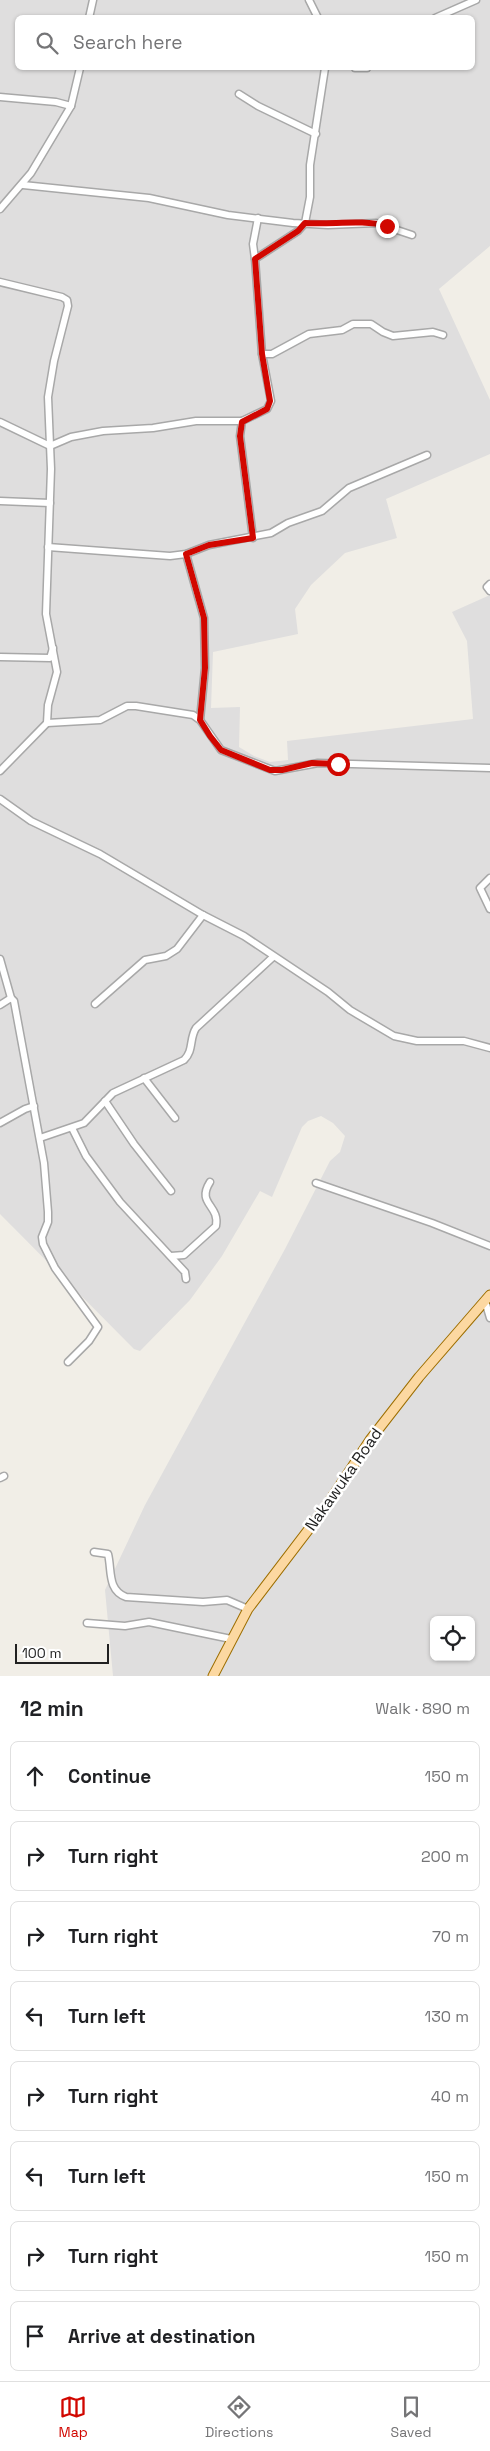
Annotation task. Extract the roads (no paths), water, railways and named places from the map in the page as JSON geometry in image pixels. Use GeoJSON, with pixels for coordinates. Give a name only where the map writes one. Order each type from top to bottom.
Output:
{"type":"FeatureCollection","features":[{"type":"Feature","properties":{"kind":"main road","name":"Nakawuka Road"},"geometry":{"type":"LineString","coordinates":[[213,1676],[248,1609],[325,1508],[370,1440],[419,1377],[488,1298]]}},
{"type":"Feature","properties":{"kind":"street"},"geometry":{"type":"LineString","coordinates":[[90,15],[93,0]]}},
{"type":"Feature","properties":{"kind":"street"},"geometry":{"type":"LineString","coordinates":[[309,0],[316,15]]}},
{"type":"Feature","properties":{"kind":"street"},"geometry":{"type":"LineString","coordinates":[[442,15],[476,0]]}},
{"type":"Feature","properties":{"kind":"street"},"geometry":{"type":"LineString","coordinates":[[0,209],[23,185],[71,106],[80,70]]}},
{"type":"Feature","properties":{"kind":"street"},"geometry":{"type":"LineString","coordinates":[[255,259],[298,231],[305,223],[310,197],[310,166],[325,70]]}},
{"type":"Feature","properties":{"kind":"street"},"geometry":{"type":"LineString","coordinates":[[239,94],[258,106],[316,134]]}},
{"type":"Feature","properties":{"kind":"street"},"geometry":{"type":"LineString","coordinates":[[0,97],[56,102],[71,106]]}},
{"type":"Feature","properties":{"kind":"street"},"geometry":{"type":"LineString","coordinates":[[23,185],[149,198],[202,210],[258,218],[328,225],[376,223],[412,235]]}},
{"type":"Feature","properties":{"kind":"street"},"geometry":{"type":"LineString","coordinates":[[0,422],[50,446],[71,437],[103,431],[153,428],[196,422],[242,422],[267,409],[269,405],[269,390],[262,354],[254,244],[258,218]]}},
{"type":"Feature","properties":{"kind":"street"},"geometry":{"type":"LineString","coordinates":[[0,282],[62,297],[67,300],[68,314],[54,361],[48,398],[50,503],[46,614],[57,672],[48,705],[47,723],[0,771]]}},
{"type":"Feature","properties":{"kind":"street"},"geometry":{"type":"LineString","coordinates":[[262,354],[272,354],[309,334],[342,330],[353,324],[371,324],[393,336],[433,332],[443,335]]}},
{"type":"Feature","properties":{"kind":"street"},"geometry":{"type":"LineString","coordinates":[[242,422],[240,436],[253,538]]}},
{"type":"Feature","properties":{"kind":"street"},"geometry":{"type":"LineString","coordinates":[[48,547],[140,555],[186,554],[209,545],[253,538],[271,533],[288,523],[313,516],[322,511],[349,488],[427,455]]}},
{"type":"Feature","properties":{"kind":"street"},"geometry":{"type":"LineString","coordinates":[[0,501],[50,503]]}},
{"type":"Feature","properties":{"kind":"street"},"geometry":{"type":"LineString","coordinates":[[186,554],[204,618],[205,668],[200,720]]}},
{"type":"Feature","properties":{"kind":"street"},"geometry":{"type":"LineString","coordinates":[[490,584],[488,587],[490,591]]}},
{"type":"Feature","properties":{"kind":"street"},"geometry":{"type":"LineString","coordinates":[[0,657],[50,658],[53,648]]}},
{"type":"Feature","properties":{"kind":"street"},"geometry":{"type":"LineString","coordinates":[[47,723],[100,720],[131,705],[193,715],[200,720],[221,750],[275,771],[318,763],[490,768]]}},
{"type":"Feature","properties":{"kind":"street"},"geometry":{"type":"LineString","coordinates":[[0,799],[31,821],[100,854],[203,916],[268,950],[273,957],[328,992],[350,1010],[394,1036],[417,1041],[464,1041],[490,1048]]}},
{"type":"Feature","properties":{"kind":"street"},"geometry":{"type":"LineString","coordinates":[[490,878],[480,888],[490,909]]}},
{"type":"Feature","properties":{"kind":"street"},"geometry":{"type":"LineString","coordinates":[[95,1004],[145,960],[166,956],[178,949],[203,916]]}},
{"type":"Feature","properties":{"kind":"street"},"geometry":{"type":"LineString","coordinates":[[40,1138],[84,1123],[113,1092],[184,1060],[189,1055],[192,1047],[192,1036],[196,1028],[273,957]]}},
{"type":"Feature","properties":{"kind":"street"},"geometry":{"type":"LineString","coordinates":[[0,959],[11,998],[14,1001],[24,1043],[40,1138],[48,1212],[48,1222],[42,1237],[43,1244],[55,1268],[98,1327],[89,1341],[68,1362]]}},
{"type":"Feature","properties":{"kind":"street"},"geometry":{"type":"LineString","coordinates":[[0,1005],[11,998]]}},
{"type":"Feature","properties":{"kind":"street"},"geometry":{"type":"LineString","coordinates":[[144,1078],[175,1118]]}},
{"type":"Feature","properties":{"kind":"street"},"geometry":{"type":"LineString","coordinates":[[105,1101],[134,1144],[171,1191]]}},
{"type":"Feature","properties":{"kind":"street"},"geometry":{"type":"LineString","coordinates":[[0,1123],[34,1106]]}},
{"type":"Feature","properties":{"kind":"street"},"geometry":{"type":"LineString","coordinates":[[72,1128],[86,1156],[120,1202],[185,1272],[186,1279]]}},
{"type":"Feature","properties":{"kind":"street"},"geometry":{"type":"LineString","coordinates":[[171,1256],[184,1255],[216,1226],[216,1215],[205,1196],[205,1190],[210,1182]]}},
{"type":"Feature","properties":{"kind":"street"},"geometry":{"type":"LineString","coordinates":[[316,1183],[432,1223],[490,1246]]}},
{"type":"Feature","properties":{"kind":"street"},"geometry":{"type":"LineString","coordinates":[[488,1298],[490,1318]]}},
{"type":"Feature","properties":{"kind":"street"},"geometry":{"type":"LineString","coordinates":[[94,1552],[108,1554],[110,1578],[121,1595],[126,1597],[203,1602],[227,1600],[248,1609]]}},
{"type":"Feature","properties":{"kind":"street"},"geometry":{"type":"LineString","coordinates":[[87,1622],[125,1626],[149,1622],[231,1639]]}}]}
